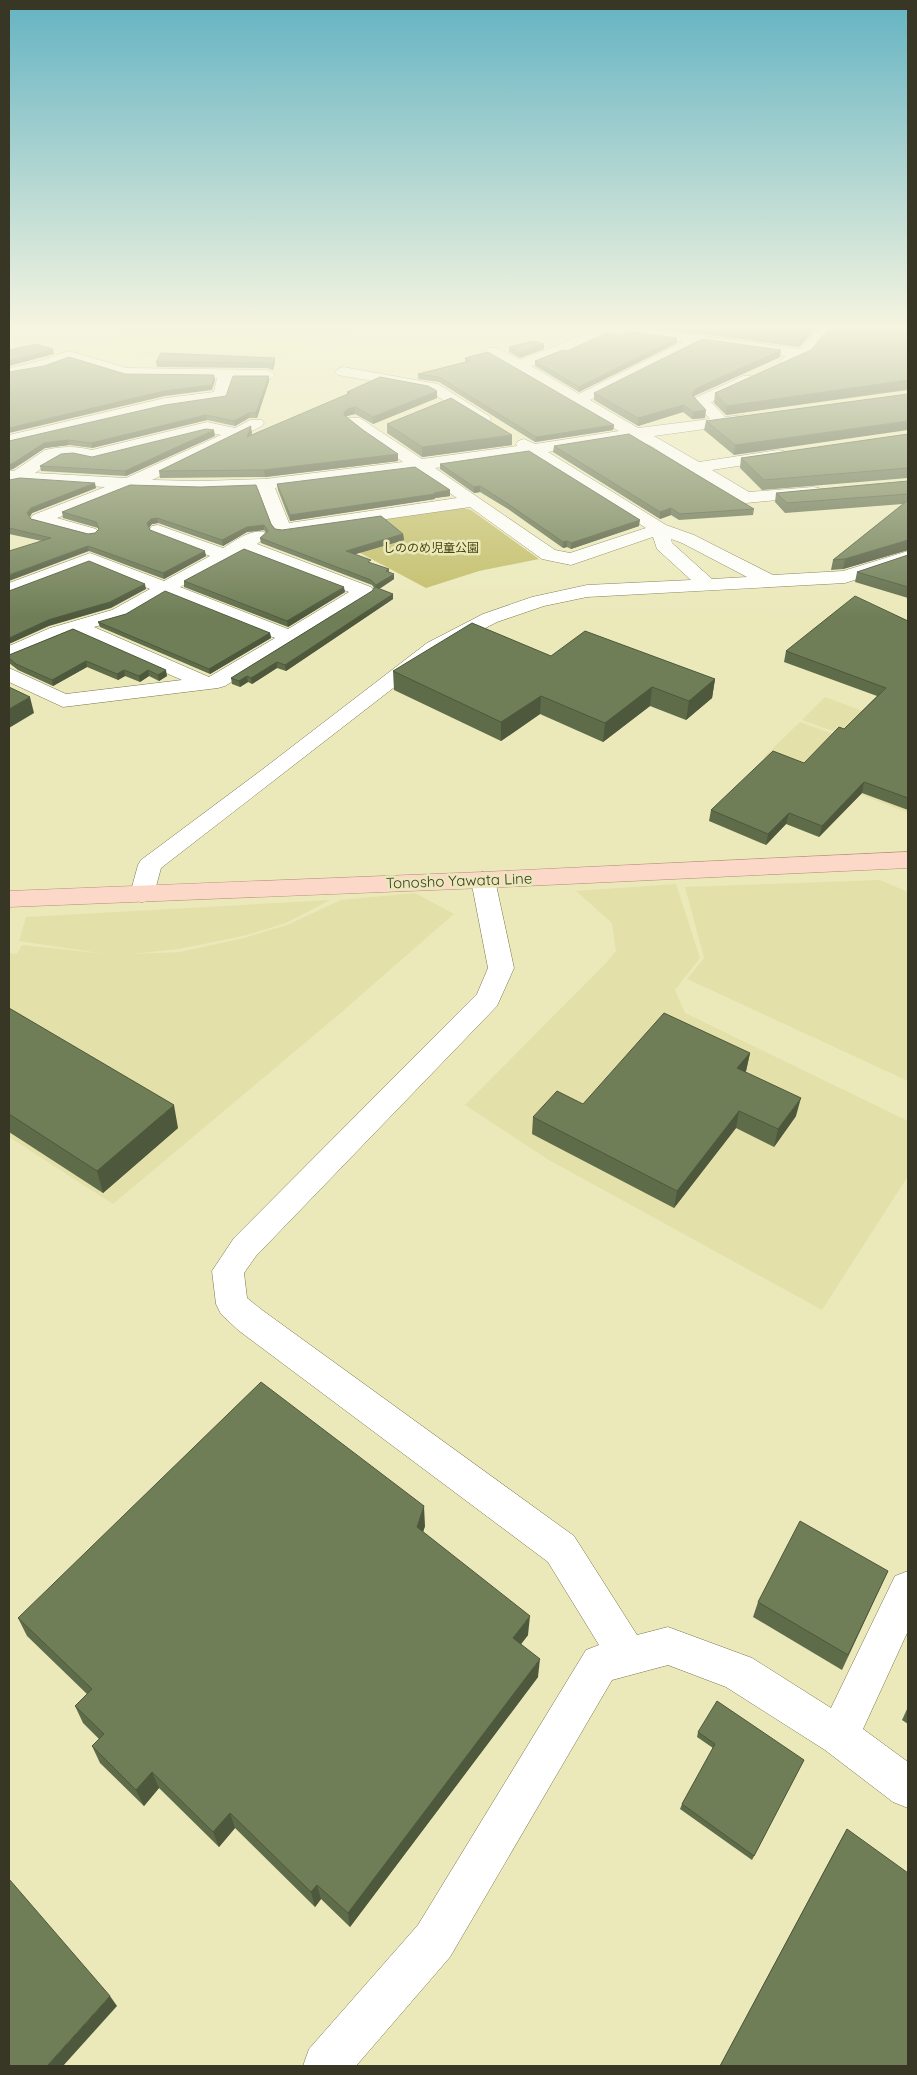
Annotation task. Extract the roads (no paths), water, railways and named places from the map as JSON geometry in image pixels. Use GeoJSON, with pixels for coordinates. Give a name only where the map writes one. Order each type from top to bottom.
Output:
{"type":"FeatureCollection","features":[{"type":"Feature","properties":{"kind":"main road","name":"Tonosho Yawata Line"},"geometry":{"type":"LineString","coordinates":[[9,900],[908,860]]}},
{"type":"Feature","properties":{"kind":"street"},"geometry":{"type":"LineString","coordinates":[[9,440],[71,425]]}},
{"type":"Feature","properties":{"kind":"street"},"geometry":{"type":"LineString","coordinates":[[90,533],[39,519],[88,501],[253,425]]}},
{"type":"Feature","properties":{"kind":"street"},"geometry":{"type":"LineString","coordinates":[[359,425],[473,501],[549,555],[571,559],[660,529]]}},
{"type":"Feature","properties":{"kind":"street"},"geometry":{"type":"LineString","coordinates":[[370,433],[389,425]]}},
{"type":"Feature","properties":{"kind":"street"},"geometry":{"type":"LineString","coordinates":[[493,425],[660,529],[688,539],[772,581]]}},
{"type":"Feature","properties":{"kind":"street"},"geometry":{"type":"LineString","coordinates":[[621,425],[657,443],[746,498],[832,490]]}},
{"type":"Feature","properties":{"kind":"street"},"geometry":{"type":"LineString","coordinates":[[12,478],[232,486],[265,484],[474,458],[699,425]]}},
{"type":"Feature","properties":{"kind":"street"},"geometry":{"type":"LineString","coordinates":[[12,478],[51,454],[75,451],[92,455],[207,427],[238,433]]}},
{"type":"Feature","properties":{"kind":"street"},"geometry":{"type":"LineString","coordinates":[[9,448],[45,458]]}},
{"type":"Feature","properties":{"kind":"street"},"geometry":{"type":"LineString","coordinates":[[697,468],[793,453]]}},
{"type":"Feature","properties":{"kind":"street"},"geometry":{"type":"LineString","coordinates":[[265,484],[282,529]]}},
{"type":"Feature","properties":{"kind":"street"},"geometry":{"type":"LineString","coordinates":[[9,653],[57,632],[119,614],[268,530],[473,501]]}},
{"type":"Feature","properties":{"kind":"street"},"geometry":{"type":"LineString","coordinates":[[660,529],[663,545],[707,584]]}},
{"type":"Feature","properties":{"kind":"street"},"geometry":{"type":"LineString","coordinates":[[158,530],[225,555]]}},
{"type":"Feature","properties":{"kind":"street"},"geometry":{"type":"LineString","coordinates":[[9,674],[63,701],[218,682],[364,591],[243,544]]}},
{"type":"Feature","properties":{"kind":"street"},"geometry":{"type":"LineString","coordinates":[[9,589],[90,559],[290,638]]}},
{"type":"Feature","properties":{"kind":"street"},"geometry":{"type":"LineString","coordinates":[[142,894],[150,865],[434,647],[490,618],[539,600],[587,591],[845,577],[906,560]]}},
{"type":"Feature","properties":{"kind":"street"},"geometry":{"type":"LineString","coordinates":[[76,626],[207,684]]}},
{"type":"Feature","properties":{"kind":"street"},"geometry":{"type":"LineString","coordinates":[[483,880],[501,968],[488,999],[245,1247],[228,1271],[232,1304],[250,1320],[561,1549],[629,1657]]}},
{"type":"Feature","properties":{"kind":"street"},"geometry":{"type":"LineString","coordinates":[[838,1736],[908,1590]]}},
{"type":"Feature","properties":{"kind":"street"},"geometry":{"type":"LineString","coordinates":[[326,2066],[434,1941],[600,1664],[668,1646],[738,1672],[838,1736],[908,1787]]}},
{"type":"Feature","properties":{"kind":"park label","name":"しののめ児童公園"},"geometry":{"type":"Point","coordinates":[431,548]}}]}
